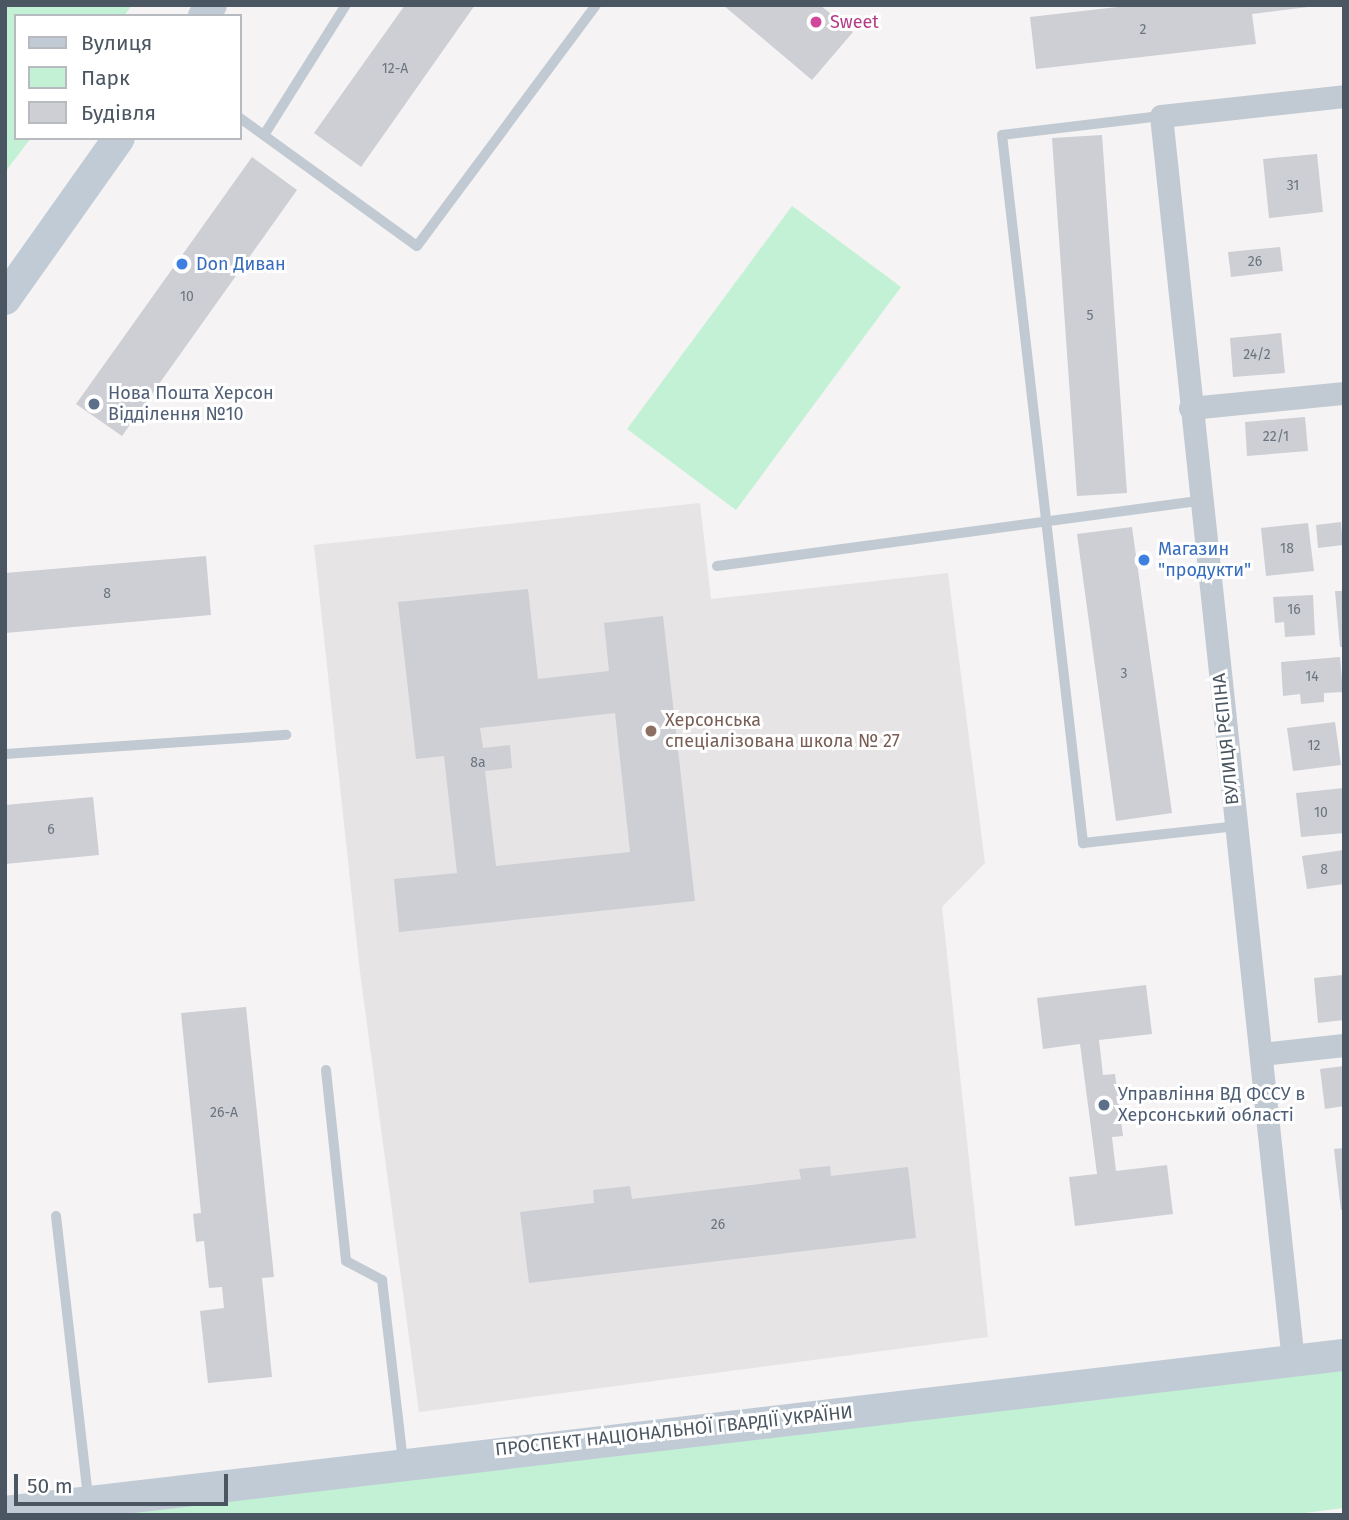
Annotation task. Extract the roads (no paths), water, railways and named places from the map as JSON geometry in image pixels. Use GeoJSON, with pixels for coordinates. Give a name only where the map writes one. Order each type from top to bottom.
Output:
{"type":"FeatureCollection","features":[{"type":"Feature","properties":{"kind":"street"},"geometry":{"type":"LineString","coordinates":[[1161,116],[1344,96]]}},
{"type":"Feature","properties":{"kind":"street","name":"ВУЛИЦЯ РЄПІНА"},"geometry":{"type":"LineString","coordinates":[[1161,116],[1293,1361]]}},
{"type":"Feature","properties":{"kind":"street"},"geometry":{"type":"LineString","coordinates":[[5,299],[118,140]]}},
{"type":"Feature","properties":{"kind":"street"},"geometry":{"type":"LineString","coordinates":[[1190,408],[1344,393]]}},
{"type":"Feature","properties":{"kind":"street"},"geometry":{"type":"LineString","coordinates":[[1261,1054],[1344,1045]]}},
{"type":"Feature","properties":{"kind":"street","name":"ПРОСПЕКТ НАЦІОНАЛЬНОЇ ГВАРДІЇ УКРАЇНИ"},"geometry":{"type":"LineString","coordinates":[[5,1512],[403,1462],[1344,1355]]}},
{"type":"Feature","properties":{"kind":"lane"},"geometry":{"type":"LineString","coordinates":[[264,135],[346,5]]}},
{"type":"Feature","properties":{"kind":"lane"},"geometry":{"type":"LineString","coordinates":[[242,119],[417,246],[596,5]]}},
{"type":"Feature","properties":{"kind":"lane"},"geometry":{"type":"LineString","coordinates":[[1161,116],[1002,135],[1043,522],[1083,843],[1236,826]]}},
{"type":"Feature","properties":{"kind":"lane"},"geometry":{"type":"LineString","coordinates":[[717,566],[1200,501]]}},
{"type":"Feature","properties":{"kind":"lane"},"geometry":{"type":"LineString","coordinates":[[5,754],[286,735]]}},
{"type":"Feature","properties":{"kind":"lane"},"geometry":{"type":"LineString","coordinates":[[326,1070],[346,1261],[382,1280],[403,1462]]}},
{"type":"Feature","properties":{"kind":"lane"},"geometry":{"type":"LineString","coordinates":[[56,1216],[89,1502]]}},
{"type":"Feature","properties":{"kind":"place","name":"Sweet"},"geometry":{"type":"Point","coordinates":[816,22]}},
{"type":"Feature","properties":{"kind":"place","name":"Don Диван"},"geometry":{"type":"Point","coordinates":[182,264]}},
{"type":"Feature","properties":{"kind":"place","name":"Нова Пошта Херсон Відділення №10"},"geometry":{"type":"Point","coordinates":[94,404]}},
{"type":"Feature","properties":{"kind":"place","name":"Магазин \"продукти\""},"geometry":{"type":"Point","coordinates":[1144,560]}},
{"type":"Feature","properties":{"kind":"place","name":"Херсонська спеціалізована школа № 27"},"geometry":{"type":"Point","coordinates":[651,731]}},
{"type":"Feature","properties":{"kind":"place","name":"Управління ВД ФССУ в Херсонський області"},"geometry":{"type":"Point","coordinates":[1104,1105]}}]}
